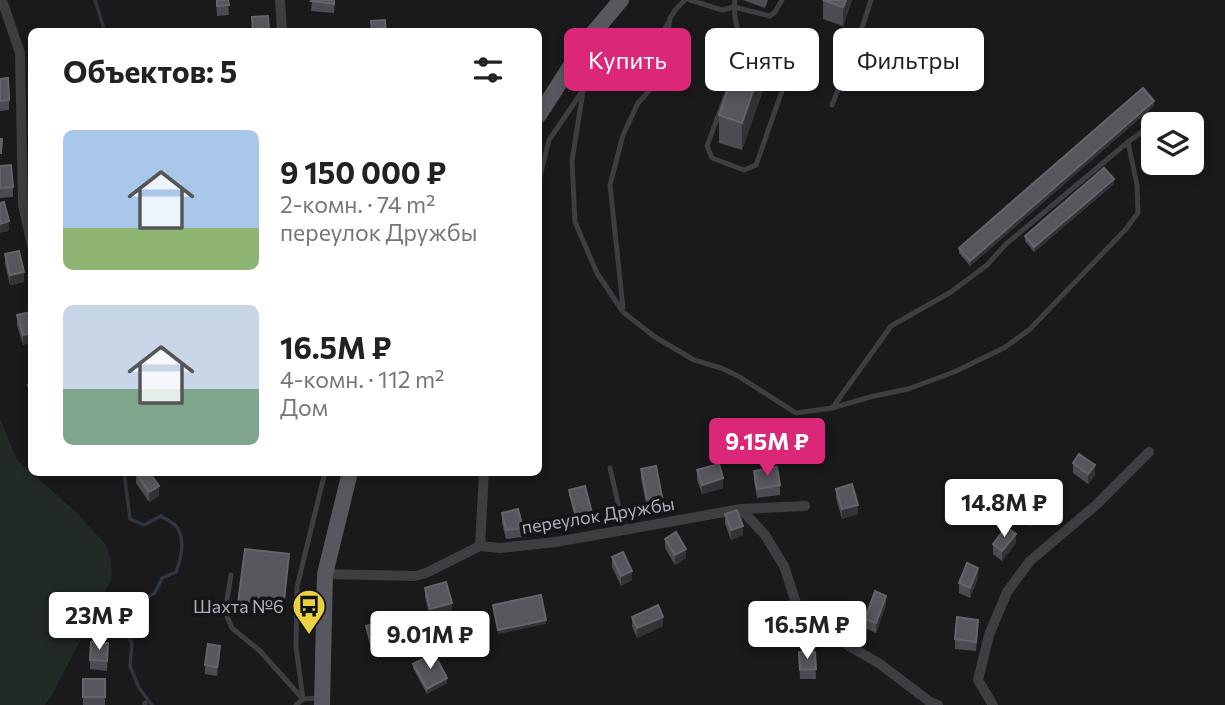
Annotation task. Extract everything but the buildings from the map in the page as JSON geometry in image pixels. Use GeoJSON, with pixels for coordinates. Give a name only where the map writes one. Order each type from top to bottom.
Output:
{"type":"FeatureCollection","features":[{"type":"Feature","properties":{"kind":"main road"},"geometry":{"type":"LineString","coordinates":[[597,28],[621,0]]}},
{"type":"Feature","properties":{"kind":"main road"},"geometry":{"type":"LineString","coordinates":[[542,110],[564,76]]}},
{"type":"Feature","properties":{"kind":"main road"},"geometry":{"type":"LineString","coordinates":[[322,702],[325,574],[349,476]]}},
{"type":"Feature","properties":{"kind":"street"},"geometry":{"type":"LineString","coordinates":[[2,0],[20,53],[23,205],[28,227]]}},
{"type":"Feature","properties":{"kind":"street"},"geometry":{"type":"LineString","coordinates":[[280,0],[281,28]]}},
{"type":"Feature","properties":{"kind":"street"},"geometry":{"type":"LineString","coordinates":[[993,705],[978,680],[989,635],[1007,593],[1030,561],[1096,505],[1149,452]]}},
{"type":"Feature","properties":{"kind":"street"},"geometry":{"type":"LineString","coordinates":[[480,546],[484,476]]}},
{"type":"Feature","properties":{"kind":"street","name":"переулок Дружбы"},"geometry":{"type":"LineString","coordinates":[[325,574],[415,576],[480,546],[500,548],[556,542],[741,509],[805,506]]}},
{"type":"Feature","properties":{"kind":"street"},"geometry":{"type":"LineString","coordinates":[[741,509],[765,535],[784,566],[799,612],[810,623],[880,664],[930,702],[938,705]]}},
{"type":"Feature","properties":{"kind":"lane"},"geometry":{"type":"LineString","coordinates":[[665,28],[676,9],[688,0],[722,10],[734,3]]}},
{"type":"Feature","properties":{"kind":"lane"},"geometry":{"type":"LineString","coordinates":[[734,3],[769,16],[775,12],[782,0]]}},
{"type":"Feature","properties":{"kind":"lane"},"geometry":{"type":"LineString","coordinates":[[832,105],[862,31],[871,0]]}},
{"type":"Feature","properties":{"kind":"lane"},"geometry":{"type":"LineString","coordinates":[[734,3],[737,28]]}},
{"type":"Feature","properties":{"kind":"lane"},"geometry":{"type":"LineString","coordinates":[[623,312],[610,185],[623,135],[638,103],[659,81],[665,59],[670,18]]}},
{"type":"Feature","properties":{"kind":"lane"},"geometry":{"type":"LineString","coordinates":[[583,91],[572,162],[575,222],[597,272],[623,312],[655,337],[694,360],[737,376],[796,413],[832,408],[908,388],[954,372],[1004,348],[1029,330],[1126,229],[1138,213],[1138,185],[1128,142]]}},
{"type":"Feature","properties":{"kind":"lane"},"geometry":{"type":"LineString","coordinates":[[542,168],[549,141],[583,91]]}},
{"type":"Feature","properties":{"kind":"lane"},"geometry":{"type":"LineString","coordinates":[[728,91],[707,146],[712,158],[744,170],[756,165],[782,91]]}},
{"type":"Feature","properties":{"kind":"lane"},"geometry":{"type":"LineString","coordinates":[[832,408],[891,326],[951,292],[986,265],[1005,245],[1141,132]]}},
{"type":"Feature","properties":{"kind":"lane"},"geometry":{"type":"LineString","coordinates":[[610,468],[624,529]]}},
{"type":"Feature","properties":{"kind":"lane"},"geometry":{"type":"LineString","coordinates":[[303,699],[296,647],[297,587],[324,476]]}},
{"type":"Feature","properties":{"kind":"lane"},"geometry":{"type":"LineString","coordinates":[[231,575],[225,612],[232,628],[260,652],[303,699],[322,702]]}},
{"type":"Feature","properties":{"kind":"lane"},"geometry":{"type":"LineString","coordinates":[[296,705],[303,699]]}},
{"type":"Feature","properties":{"kind":"shaded area"},"geometry":{"type":"Polygon","coordinates":[[[0,419],[17,460],[28,470],[28,476],[35,476],[76,512],[106,545],[111,561],[112,579],[45,705],[0,705],[0,419]]]}},
{"type":"Feature","properties":{"kind":"waterway"},"geometry":{"type":"LineString","coordinates":[[95,0],[104,28]]}},
{"type":"Feature","properties":{"kind":"waterway"},"geometry":{"type":"LineString","coordinates":[[125,476],[130,519],[144,525],[161,516],[176,526],[182,542],[176,572],[162,578],[155,593],[134,604],[125,615],[123,627],[132,643],[130,666],[139,688],[152,705]]}},
{"type":"Feature","properties":{"kind":"place","name":"Шахта №6"},"geometry":{"type":"Point","coordinates":[309,636]}}]}
